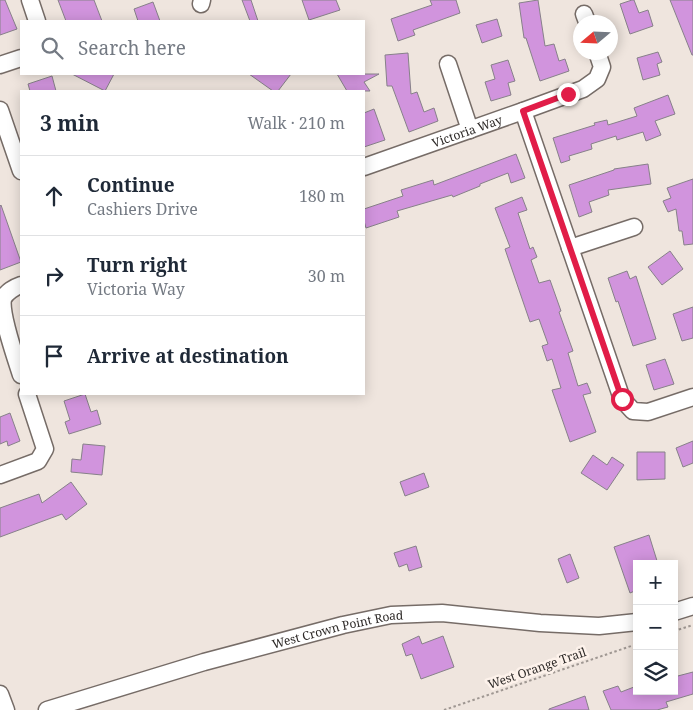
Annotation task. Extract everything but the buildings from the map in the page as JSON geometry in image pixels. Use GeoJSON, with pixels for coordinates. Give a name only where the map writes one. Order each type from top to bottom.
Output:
{"type":"FeatureCollection","features":[{"type":"Feature","properties":{"kind":"street"},"geometry":{"type":"LineString","coordinates":[[30,0],[37,20]]}},
{"type":"Feature","properties":{"kind":"street"},"geometry":{"type":"LineString","coordinates":[[0,65],[20,58]]}},
{"type":"Feature","properties":{"kind":"street","name":"Victoria Way"},"geometry":{"type":"LineString","coordinates":[[365,167],[583,89],[597,79],[602,67],[600,60]]}},
{"type":"Feature","properties":{"kind":"street"},"geometry":{"type":"LineString","coordinates":[[448,64],[470,130]]}},
{"type":"Feature","properties":{"kind":"street"},"geometry":{"type":"LineString","coordinates":[[0,110],[20,168]]}},
{"type":"Feature","properties":{"kind":"street"},"geometry":{"type":"LineString","coordinates":[[523,111],[622,399],[634,411],[648,412],[693,397]]}},
{"type":"Feature","properties":{"kind":"street"},"geometry":{"type":"LineString","coordinates":[[570,248],[634,227]]}},
{"type":"Feature","properties":{"kind":"street"},"geometry":{"type":"LineString","coordinates":[[20,285],[13,287],[3,299],[3,317],[20,372]]}},
{"type":"Feature","properties":{"kind":"street"},"geometry":{"type":"LineString","coordinates":[[0,475],[38,461],[45,449],[27,395]]}},
{"type":"Feature","properties":{"kind":"street"},"geometry":{"type":"LineString","coordinates":[[678,611],[693,606]]}},
{"type":"Feature","properties":{"kind":"street","name":"West Crown Point Road"},"geometry":{"type":"LineString","coordinates":[[47,710],[204,662],[391,615],[442,613],[540,623],[599,626],[633,622]]}},
{"type":"Feature","properties":{"kind":"street"},"geometry":{"type":"LineString","coordinates":[[0,694],[6,710]]}},
{"type":"Feature","properties":{"kind":"path"},"geometry":{"type":"LineString","coordinates":[[678,630],[693,625]]}},
{"type":"Feature","properties":{"kind":"path","name":"West Orange Trail"},"geometry":{"type":"LineString","coordinates":[[444,710],[633,645]]}},
{"type":"Feature","properties":{"kind":"route"},"geometry":{"type":"LineString","coordinates":[[568,94],[523,111],[622,399]]}}]}
